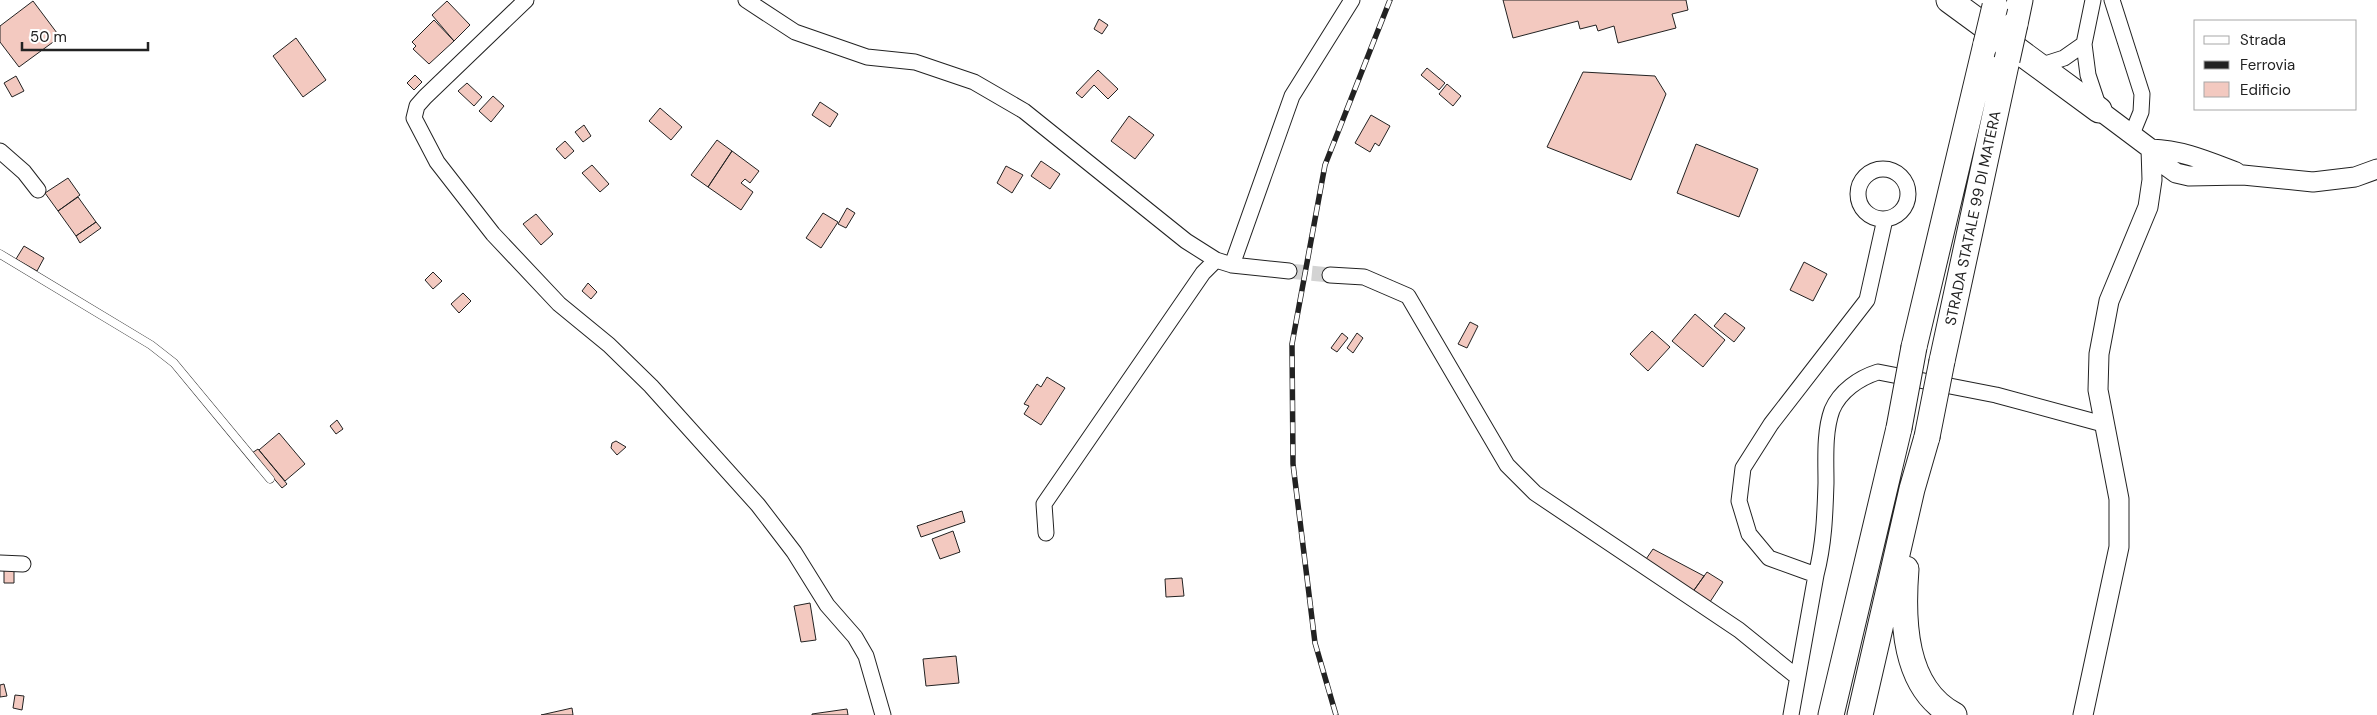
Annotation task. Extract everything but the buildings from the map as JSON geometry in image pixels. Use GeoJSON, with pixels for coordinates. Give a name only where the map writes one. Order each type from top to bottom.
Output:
{"type":"FeatureCollection","features":[{"type":"Feature","properties":{"kind":"highway"},"geometry":{"type":"LineString","coordinates":[[1949,0],[2099,110]]}},
{"type":"Feature","properties":{"kind":"highway","name":"STRADA STATALE 99 DI MATERA"},"geometry":{"type":"LineString","coordinates":[[1912,489],[1927,437],[2020,0]]}},
{"type":"Feature","properties":{"kind":"highway","name":"STRADA STATALE 99 DI MATERA"},"geometry":{"type":"LineString","coordinates":[[1831,715],[1900,428],[1914,348],[1996,3]]}},
{"type":"Feature","properties":{"kind":"highway"},"geometry":{"type":"LineString","coordinates":[[1860,715],[1912,489]]}},
{"type":"Feature","properties":{"kind":"highway"},"geometry":{"type":"LineString","coordinates":[[1912,489],[1904,599],[1911,661],[1928,692],[1954,715]]}},
{"type":"Feature","properties":{"kind":"street"},"geometry":{"type":"LineString","coordinates":[[526,0],[425,97],[417,106],[414,118],[438,162],[493,234],[559,304],[609,345],[651,386],[758,505],[794,552],[827,605],[855,637],[866,656],[883,715]]}},
{"type":"Feature","properties":{"kind":"street"},"geometry":{"type":"LineString","coordinates":[[746,0],[795,32],[867,56],[915,62],[974,82],[1024,111],[1186,241],[1216,260],[1232,265],[1289,271]]}},
{"type":"Feature","properties":{"kind":"street"},"geometry":{"type":"LineString","coordinates":[[1232,265],[1292,96],[1352,0]]}},
{"type":"Feature","properties":{"kind":"street"},"geometry":{"type":"LineString","coordinates":[[2093,0],[2084,44],[2088,75],[2099,110],[2151,149],[2173,150],[2192,154],[2242,175],[2314,182],[2355,177],[2377,169]]}},
{"type":"Feature","properties":{"kind":"street"},"geometry":{"type":"LineString","coordinates":[[2112,0],[2142,94],[2141,112],[2132,134]]}},
{"type":"Feature","properties":{"kind":"street"},"geometry":{"type":"LineString","coordinates":[[2039,66],[2064,58],[2084,44]]}},
{"type":"Feature","properties":{"kind":"street"},"geometry":{"type":"LineString","coordinates":[[2083,715],[2119,547],[2120,500],[2113,460],[2103,424],[2098,390],[2099,354],[2109,301],[2148,207],[2152,180],[2151,149]]}},
{"type":"Feature","properties":{"kind":"street"},"geometry":{"type":"LineString","coordinates":[[0,151],[24,172],[38,190]]}},
{"type":"Feature","properties":{"kind":"street"},"geometry":{"type":"LineString","coordinates":[[1816,575],[1769,558],[1749,534],[1739,501],[1743,468],[1771,424],[1867,300],[1885,219]]}},
{"type":"Feature","properties":{"kind":"street"},"geometry":{"type":"LineString","coordinates":[[1046,533],[1044,504],[1204,273],[1216,260]]}},
{"type":"Feature","properties":{"kind":"street"},"geometry":{"type":"LineString","coordinates":[[1330,275],[1364,277],[1408,296],[1507,466],[1535,493],[1739,630],[1797,677]]}},
{"type":"Feature","properties":{"kind":"street"},"geometry":{"type":"LineString","coordinates":[[1791,715],[1816,575],[1824,544],[1826,443],[1832,410],[1846,390],[1864,376],[1878,372],[1996,395],[2103,424]]}},
{"type":"Feature","properties":{"kind":"street"},"geometry":{"type":"LineString","coordinates":[[0,563],[23,564]]}},
{"type":"Feature","properties":{"kind":"lane"},"geometry":{"type":"LineString","coordinates":[[0,254],[151,345],[174,363],[270,478]]}},
{"type":"Feature","properties":{"kind":"tunnel"},"geometry":{"type":"LineString","coordinates":[[1289,271],[1330,275]]}},
{"type":"Feature","properties":{"kind":"railway"},"geometry":{"type":"LineString","coordinates":[[1336,715],[1315,643],[1293,464],[1292,344],[1325,165],[1390,0]]}}]}
